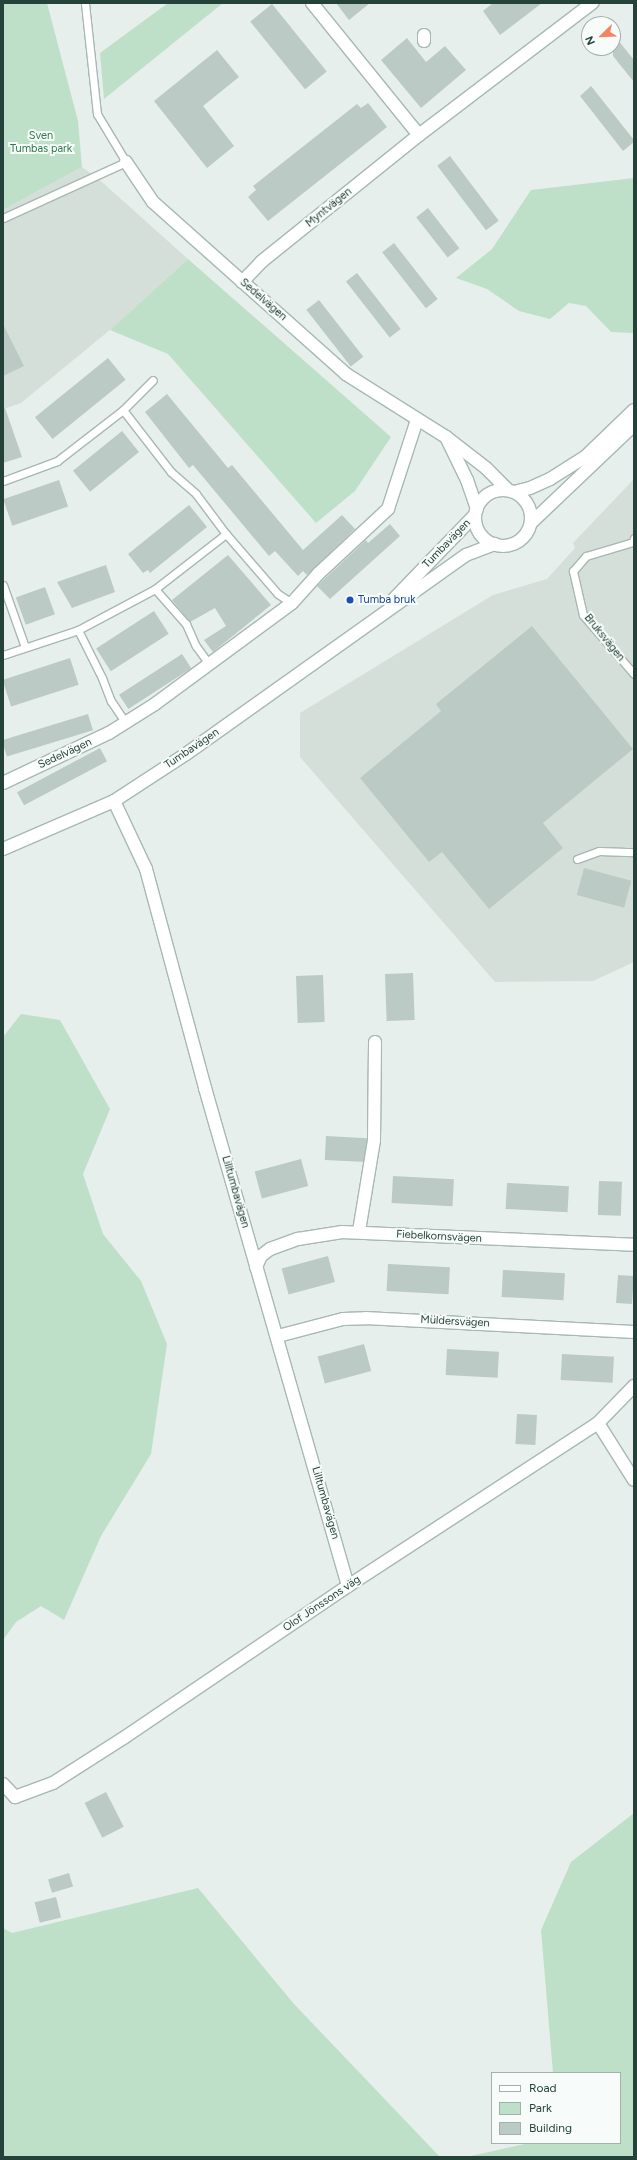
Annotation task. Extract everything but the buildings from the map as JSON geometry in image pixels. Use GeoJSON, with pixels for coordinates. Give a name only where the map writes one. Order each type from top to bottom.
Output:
{"type":"FeatureCollection","features":[{"type":"Feature","properties":{"kind":"street"},"geometry":{"type":"LineString","coordinates":[[312,3],[419,135]]}},
{"type":"Feature","properties":{"kind":"street","name":"Myntvägen"},"geometry":{"type":"LineString","coordinates":[[242,282],[261,262],[419,135],[592,3]]}},
{"type":"Feature","properties":{"kind":"street","name":"Sedelvägen"},"geometry":{"type":"LineString","coordinates":[[126,162],[153,202],[346,374],[446,438],[486,468],[511,491]]}},
{"type":"Feature","properties":{"kind":"street"},"geometry":{"type":"LineString","coordinates":[[476,512],[487,495],[498,490],[511,491],[530,488],[550,479],[585,457],[634,410]]}},
{"type":"Feature","properties":{"kind":"street","name":"Sedelvägen"},"geometry":{"type":"LineString","coordinates":[[3,783],[110,733],[155,704],[292,604],[318,574],[388,509],[417,420]]}},
{"type":"Feature","properties":{"kind":"street"},"geometry":{"type":"LineString","coordinates":[[446,438],[467,480],[481,534],[494,544],[500,545],[515,543],[523,538],[531,523],[634,425]]}},
{"type":"Feature","properties":{"kind":"street"},"geometry":{"type":"LineString","coordinates":[[511,491],[522,497],[528,504],[531,513],[531,523]]}},
{"type":"Feature","properties":{"kind":"street","name":"Tumbavägen"},"geometry":{"type":"LineString","coordinates":[[368,626],[476,512]]}},
{"type":"Feature","properties":{"kind":"street","name":"Tumbavägen"},"geometry":{"type":"LineString","coordinates":[[3,848],[114,801],[186,754],[466,555],[494,544]]}},
{"type":"Feature","properties":{"kind":"street","name":"Lilltumbavägen"},"geometry":{"type":"LineString","coordinates":[[114,801],[146,869],[205,1088],[256,1267],[278,1336],[348,1586]]}},
{"type":"Feature","properties":{"kind":"street"},"geometry":{"type":"LineString","coordinates":[[359,1231],[374,1140],[375,1042]]}},
{"type":"Feature","properties":{"kind":"street","name":"Fiebelkornsvägen"},"geometry":{"type":"LineString","coordinates":[[256,1267],[261,1256],[270,1249],[298,1239],[329,1233],[359,1231],[390,1235],[634,1246]]}},
{"type":"Feature","properties":{"kind":"street","name":"Müldersvägen"},"geometry":{"type":"LineString","coordinates":[[278,1336],[343,1319],[366,1318],[634,1332]]}},
{"type":"Feature","properties":{"kind":"street","name":"Olof Jönssons väg"},"geometry":{"type":"LineString","coordinates":[[3,1784],[15,1796],[53,1783],[125,1737],[348,1586],[598,1423],[634,1386]]}},
{"type":"Feature","properties":{"kind":"street"},"geometry":{"type":"LineString","coordinates":[[598,1423],[634,1480]]}},
{"type":"Feature","properties":{"kind":"lane"},"geometry":{"type":"LineString","coordinates":[[3,218],[126,162],[97,114],[85,3]]}},
{"type":"Feature","properties":{"kind":"lane"},"geometry":{"type":"LineString","coordinates":[[3,481],[58,461],[123,410],[153,380]]}},
{"type":"Feature","properties":{"kind":"lane"},"geometry":{"type":"LineString","coordinates":[[123,410],[171,472],[196,494],[226,534],[278,594],[292,604]]}},
{"type":"Feature","properties":{"kind":"lane"},"geometry":{"type":"LineString","coordinates":[[3,655],[78,630],[155,589],[226,534]]}},
{"type":"Feature","properties":{"kind":"lane","name":"Bruksvägen"},"geometry":{"type":"LineString","coordinates":[[634,538],[633,542],[586,556],[572,571],[583,614],[634,674]]}},
{"type":"Feature","properties":{"kind":"lane"},"geometry":{"type":"LineString","coordinates":[[3,585],[25,647]]}},
{"type":"Feature","properties":{"kind":"lane"},"geometry":{"type":"LineString","coordinates":[[155,589],[186,624],[196,646],[210,664]]}},
{"type":"Feature","properties":{"kind":"lane"},"geometry":{"type":"LineString","coordinates":[[78,630],[102,678],[111,701],[125,722]]}},
{"type":"Feature","properties":{"kind":"lane"},"geometry":{"type":"LineString","coordinates":[[577,859],[599,851],[634,852]]}},
{"type":"Feature","properties":{"kind":"shaded area"},"geometry":{"type":"Polygon","coordinates":[[[82,167],[103,183],[188,259],[110,330],[21,403],[3,409],[3,210],[82,167]]]}},
{"type":"Feature","properties":{"kind":"shaded area"},"geometry":{"type":"Polygon","coordinates":[[[634,479],[634,962],[593,981],[495,982],[300,757],[300,713],[493,595],[547,579],[575,548],[573,543],[634,479]]]}},
{"type":"Feature","properties":{"kind":"green space","name":"Sven Tumbas park"},"geometry":{"type":"Polygon","coordinates":[[[3,3],[47,3],[78,121],[82,167],[3,210],[3,3]]]}},
{"type":"Feature","properties":{"kind":"green space"},"geometry":{"type":"Polygon","coordinates":[[[168,3],[223,3],[104,99],[100,53],[168,3]]]}},
{"type":"Feature","properties":{"kind":"green space"},"geometry":{"type":"Polygon","coordinates":[[[634,178],[634,332],[611,332],[586,306],[569,303],[550,319],[519,311],[487,289],[456,278],[492,249],[531,190],[634,178]]]}},
{"type":"Feature","properties":{"kind":"green space"},"geometry":{"type":"Polygon","coordinates":[[[188,259],[391,437],[355,491],[316,523],[168,354],[110,330],[188,259]]]}},
{"type":"Feature","properties":{"kind":"green space"},"geometry":{"type":"Polygon","coordinates":[[[21,1014],[60,1020],[110,1109],[83,1174],[103,1234],[141,1281],[167,1344],[151,1454],[101,1536],[64,1620],[41,1606],[16,1622],[3,1640],[3,1037],[21,1014]]]}},
{"type":"Feature","properties":{"kind":"green space"},"geometry":{"type":"Polygon","coordinates":[[[634,1813],[634,2157],[466,2157],[524,2144],[621,2144],[621,2072],[553,2072],[541,1930],[571,1862],[634,1813]]]}},
{"type":"Feature","properties":{"kind":"green space"},"geometry":{"type":"Polygon","coordinates":[[[198,1888],[294,2004],[440,2157],[3,2157],[3,1928],[12,1933],[198,1888]]]}},
{"type":"Feature","properties":{"kind":"place","name":"Tumba bruk"},"geometry":{"type":"Point","coordinates":[350,600]}}]}
